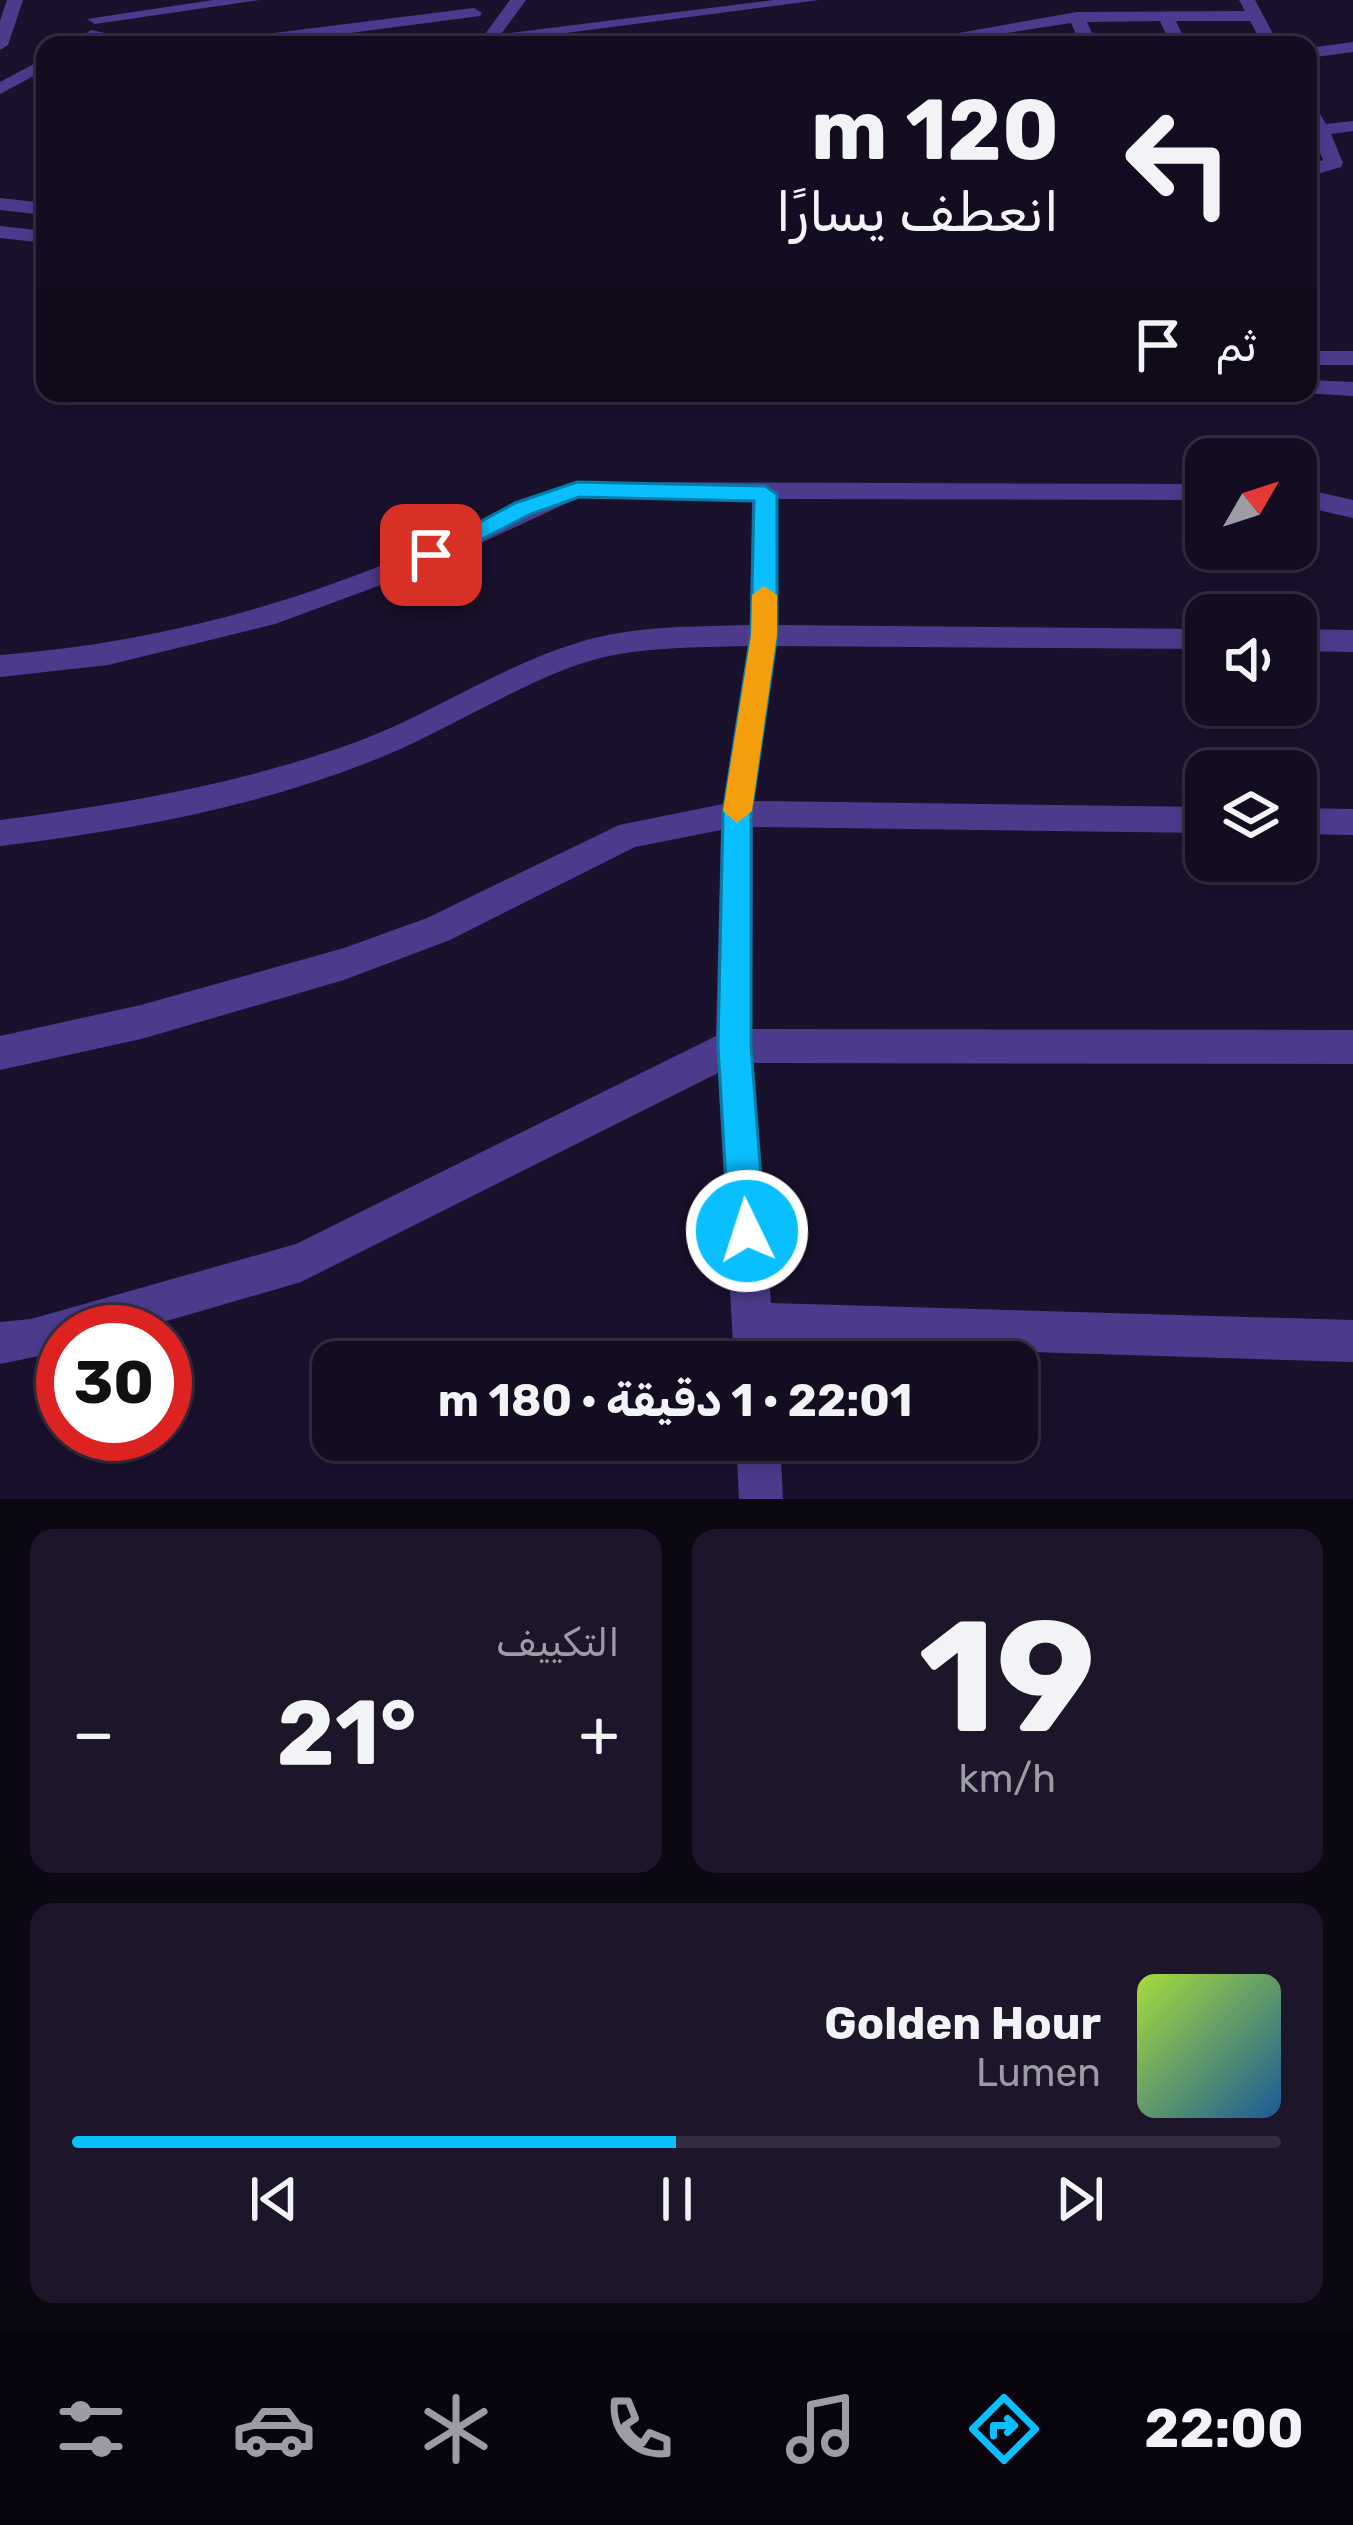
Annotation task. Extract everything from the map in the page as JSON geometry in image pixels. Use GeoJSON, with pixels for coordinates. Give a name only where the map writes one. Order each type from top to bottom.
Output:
{"type":"FeatureCollection","features":[{"type":"Feature","properties":{"kind":"street"},"geometry":{"type":"LineString","coordinates":[[0,45],[15,0]]}},
{"type":"Feature","properties":{"kind":"street"},"geometry":{"type":"LineString","coordinates":[[93,0],[97,32],[252,0]]}},
{"type":"Feature","properties":{"kind":"street"},"geometry":{"type":"LineString","coordinates":[[493,36],[518,0]]}},
{"type":"Feature","properties":{"kind":"street"},"geometry":{"type":"LineString","coordinates":[[541,36],[811,0]]}},
{"type":"Feature","properties":{"kind":"street"},"geometry":{"type":"LineString","coordinates":[[279,36],[473,7],[485,36]]}},
{"type":"Feature","properties":{"kind":"street"},"geometry":{"type":"LineString","coordinates":[[1007,36],[1077,17],[1251,8],[1266,36]]}},
{"type":"Feature","properties":{"kind":"street"},"geometry":{"type":"LineString","coordinates":[[1164,13],[1175,36]]}},
{"type":"Feature","properties":{"kind":"street"},"geometry":{"type":"LineString","coordinates":[[1077,17],[1085,36]]}},
{"type":"Feature","properties":{"kind":"street"},"geometry":{"type":"LineString","coordinates":[[1317,52],[1353,47]]}},
{"type":"Feature","properties":{"kind":"street"},"geometry":{"type":"LineString","coordinates":[[0,89],[36,68]]}},
{"type":"Feature","properties":{"kind":"street"},"geometry":{"type":"LineString","coordinates":[[1317,124],[1334,163],[1317,168]]}},
{"type":"Feature","properties":{"kind":"street"},"geometry":{"type":"LineString","coordinates":[[1321,130],[1353,126]]}},
{"type":"Feature","properties":{"kind":"street"},"geometry":{"type":"LineString","coordinates":[[0,205],[36,208]]}},
{"type":"Feature","properties":{"kind":"street"},"geometry":{"type":"LineString","coordinates":[[0,232],[36,235]]}},
{"type":"Feature","properties":{"kind":"street"},"geometry":{"type":"LineString","coordinates":[[1317,358],[1353,358]]}},
{"type":"Feature","properties":{"kind":"street"},"geometry":{"type":"LineString","coordinates":[[1317,387],[1353,388]]}},
{"type":"Feature","properties":{"kind":"street"},"geometry":{"type":"LineString","coordinates":[[0,666],[148,646],[255,622],[323,601],[523,508],[577,490],[1185,493]]}},
{"type":"Feature","properties":{"kind":"street"},"geometry":{"type":"LineString","coordinates":[[754,1341],[734,1046],[737,814],[764,635],[765,494]]}},
{"type":"Feature","properties":{"kind":"street"},"geometry":{"type":"LineString","coordinates":[[1317,501],[1353,509]]}},
{"type":"Feature","properties":{"kind":"street"},"geometry":{"type":"LineString","coordinates":[[0,833],[134,816],[268,784],[373,748],[602,646],[764,635],[1185,639]]}},
{"type":"Feature","properties":{"kind":"street"},"geometry":{"type":"LineString","coordinates":[[1317,640],[1353,641]]}},
{"type":"Feature","properties":{"kind":"street"},"geometry":{"type":"LineString","coordinates":[[0,1053],[141,1022],[344,964],[455,921],[630,836],[737,814],[1185,820]]}},
{"type":"Feature","properties":{"kind":"street"},"geometry":{"type":"LineString","coordinates":[[1317,821],[1353,822]]}},
{"type":"Feature","properties":{"kind":"street"},"geometry":{"type":"LineString","coordinates":[[0,1343],[31,1340],[301,1262],[734,1046],[1353,1047]]}},
{"type":"Feature","properties":{"kind":"street"},"geometry":{"type":"LineString","coordinates":[[1038,1342],[1353,1341]]}},
{"type":"Feature","properties":{"kind":"street"},"geometry":{"type":"LineString","coordinates":[[759,1461],[760,1499]]}},
{"type":"Feature","properties":{"kind":"slow traffic"},"geometry":{"type":"LineString","coordinates":[[737,811],[764,635],[764,595]]}},
{"type":"Feature","properties":{"kind":"route"},"geometry":{"type":"LineString","coordinates":[[431,555],[523,508],[577,490],[765,494],[764,635],[737,814],[734,1046],[747,1231]]}}]}
